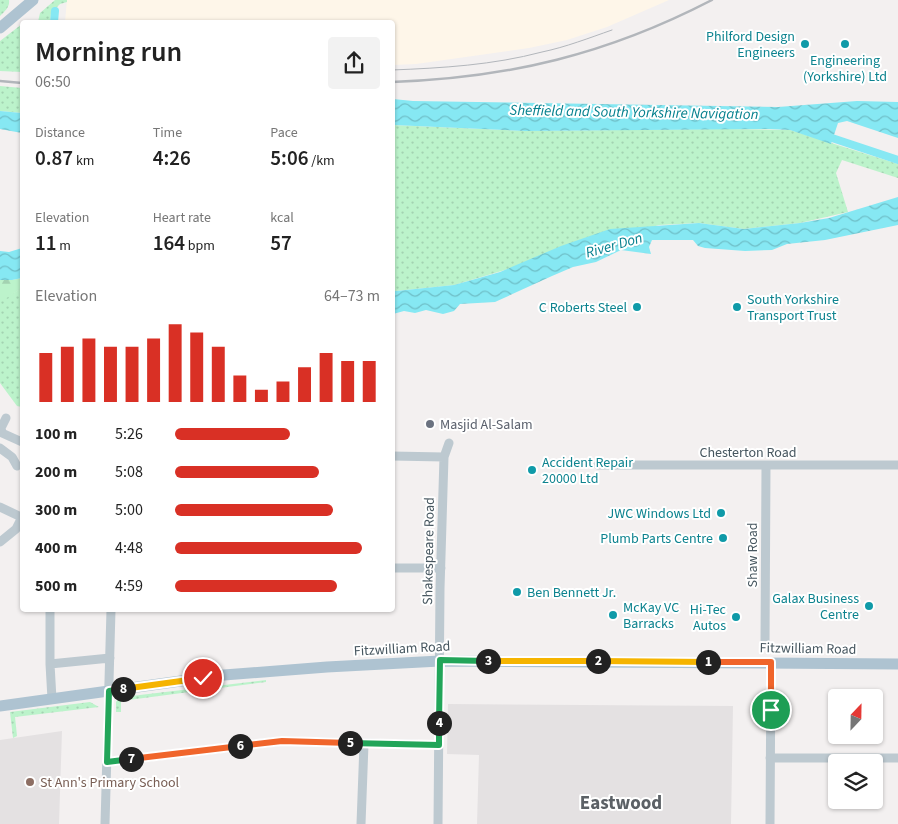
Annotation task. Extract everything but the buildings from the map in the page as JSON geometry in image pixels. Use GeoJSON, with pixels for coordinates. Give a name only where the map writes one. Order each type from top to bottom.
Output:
{"type":"FeatureCollection","features":[{"type":"Feature","properties":{"kind":"main road"},"geometry":{"type":"LineString","coordinates":[[0,28],[34,0]]}},
{"type":"Feature","properties":{"kind":"main road","name":"Fitzwilliam Road"},"geometry":{"type":"LineString","coordinates":[[0,706],[224,675],[440,660],[898,664]]}},
{"type":"Feature","properties":{"kind":"street"},"geometry":{"type":"LineString","coordinates":[[6,418],[1,428],[2,433],[20,441]]}},
{"type":"Feature","properties":{"kind":"street","name":"Shakespeare Road"},"geometry":{"type":"LineString","coordinates":[[438,824],[444,457],[449,443]]}},
{"type":"Feature","properties":{"kind":"street"},"geometry":{"type":"LineString","coordinates":[[0,448],[12,457],[17,466]]}},
{"type":"Feature","properties":{"kind":"street"},"geometry":{"type":"LineString","coordinates":[[395,456],[444,457]]}},
{"type":"Feature","properties":{"kind":"street","name":"Chesterton Road"},"geometry":{"type":"LineString","coordinates":[[598,465],[898,465]]}},
{"type":"Feature","properties":{"kind":"street","name":"Shaw Road"},"geometry":{"type":"LineString","coordinates":[[765,644],[766,466]]}},
{"type":"Feature","properties":{"kind":"street"},"geometry":{"type":"LineString","coordinates":[[0,507],[20,516]]}},
{"type":"Feature","properties":{"kind":"street"},"geometry":{"type":"LineString","coordinates":[[0,542],[16,529],[20,521]]}},
{"type":"Feature","properties":{"kind":"street"},"geometry":{"type":"LineString","coordinates":[[395,568],[441,568]]}},
{"type":"Feature","properties":{"kind":"street"},"geometry":{"type":"LineString","coordinates":[[50,612],[52,699]]}},
{"type":"Feature","properties":{"kind":"street"},"geometry":{"type":"LineString","coordinates":[[105,824],[111,612]]}},
{"type":"Feature","properties":{"kind":"street"},"geometry":{"type":"LineString","coordinates":[[50,664],[110,658]]}},
{"type":"Feature","properties":{"kind":"street"},"geometry":{"type":"LineString","coordinates":[[770,824],[771,662]]}},
{"type":"Feature","properties":{"kind":"street"},"geometry":{"type":"LineString","coordinates":[[107,762],[282,741],[439,745]]}},
{"type":"Feature","properties":{"kind":"street"},"geometry":{"type":"LineString","coordinates":[[361,824],[364,744]]}},
{"type":"Feature","properties":{"kind":"street"},"geometry":{"type":"LineString","coordinates":[[770,758],[898,758]]}},
{"type":"Feature","properties":{"kind":"shaded area"},"geometry":{"type":"Polygon","coordinates":[[[67,0],[669,0],[607,27],[567,40],[529,48],[416,64],[395,65],[395,20],[65,20],[67,0]]]}},
{"type":"Feature","properties":{"kind":"shaded area"},"geometry":{"type":"Polygon","coordinates":[[[448,704],[733,706],[731,824],[477,824],[479,755],[447,754],[448,704]]]}},
{"type":"Feature","properties":{"kind":"shaded area","name":"St Ann's Primary School"},"geometry":{"type":"Polygon","coordinates":[[[62,731],[59,824],[0,824],[0,740],[62,731]]]}},
{"type":"Feature","properties":{"kind":"green space"},"geometry":{"type":"Polygon","coordinates":[[[0,0],[9,0],[9,5],[0,16],[0,0]]]}},
{"type":"Feature","properties":{"kind":"green space"},"geometry":{"type":"Polygon","coordinates":[[[55,0],[67,0],[67,2],[60,4],[51,13],[50,20],[38,20],[40,13],[55,0]]]}},
{"type":"Feature","properties":{"kind":"green space"},"geometry":{"type":"Polygon","coordinates":[[[20,26],[20,72],[0,71],[0,41],[20,26]]]}},
{"type":"Feature","properties":{"kind":"green space"},"geometry":{"type":"Polygon","coordinates":[[[0,86],[20,88],[20,113],[0,111],[0,86]]]}},
{"type":"Feature","properties":{"kind":"green space"},"geometry":{"type":"Polygon","coordinates":[[[395,125],[525,131],[790,130],[898,164],[898,178],[842,160],[836,173],[848,212],[800,223],[744,229],[699,223],[659,225],[454,285],[396,291],[395,125]]]}},
{"type":"Feature","properties":{"kind":"green space"},"geometry":{"type":"Polygon","coordinates":[[[20,278],[20,289],[5,299],[0,298],[0,280],[20,278]]]}},
{"type":"Feature","properties":{"kind":"green space"},"geometry":{"type":"Polygon","coordinates":[[[20,289],[20,407],[17,406],[0,383],[0,298],[5,298],[20,289]]]}},
{"type":"Feature","properties":{"kind":"green space"},"geometry":{"type":"Polygon","coordinates":[[[266,680],[266,682],[121,701],[121,712],[116,712],[116,702],[119,698],[123,697],[266,680]]]}},
{"type":"Feature","properties":{"kind":"green space"},"geometry":{"type":"Polygon","coordinates":[[[90,702],[99,707],[15,717],[17,736],[13,738],[10,712],[90,702]]]}},
{"type":"Feature","properties":{"kind":"water"},"geometry":{"type":"Polygon","coordinates":[[[395,99],[778,107],[857,101],[898,102],[898,138],[847,121],[838,123],[831,144],[790,130],[770,129],[525,131],[395,125],[395,99]]]}},
{"type":"Feature","properties":{"kind":"water"},"geometry":{"type":"Polygon","coordinates":[[[0,111],[20,113],[20,133],[0,129],[0,111]]]}},
{"type":"Feature","properties":{"kind":"water","name":"River Don"},"geometry":{"type":"Polygon","coordinates":[[[898,197],[898,225],[825,240],[787,244],[772,250],[745,251],[705,248],[698,246],[693,240],[652,240],[649,247],[651,254],[621,250],[596,262],[573,267],[495,302],[460,304],[454,311],[443,314],[426,310],[415,313],[404,311],[395,313],[395,291],[454,285],[500,272],[561,246],[610,229],[699,223],[744,229],[829,218],[898,197]]]}},
{"type":"Feature","properties":{"kind":"water"},"geometry":{"type":"Polygon","coordinates":[[[20,249],[20,278],[0,280],[0,251],[9,252],[20,249]]]}},
{"type":"Feature","properties":{"kind":"waterway"},"geometry":{"type":"LineString","coordinates":[[54,20],[55,11]]}},
{"type":"Feature","properties":{"kind":"waterway","name":"Sheffield and South Yorkshire Navigation"},"geometry":{"type":"LineString","coordinates":[[823,135],[898,160]]}},
{"type":"Feature","properties":{"kind":"tram line"},"geometry":{"type":"LineString","coordinates":[[395,70],[449,67],[505,60],[560,48],[612,30]]}},
{"type":"Feature","properties":{"kind":"railway"},"geometry":{"type":"LineString","coordinates":[[395,82],[477,75],[557,60],[635,35],[712,0]]}},
{"type":"Feature","properties":{"kind":"railway"},"geometry":{"type":"LineString","coordinates":[[0,81],[20,83]]}},
{"type":"Feature","properties":{"kind":"place","name":"Philford Design Engineers"},"geometry":{"type":"Point","coordinates":[805,44]}},
{"type":"Feature","properties":{"kind":"place","name":"Engineering (Yorkshire) Ltd"},"geometry":{"type":"Point","coordinates":[845,44]}},
{"type":"Feature","properties":{"kind":"place","name":"C Roberts Steel"},"geometry":{"type":"Point","coordinates":[637,307]}},
{"type":"Feature","properties":{"kind":"place","name":"South Yorkshire Transport Trust"},"geometry":{"type":"Point","coordinates":[737,307]}},
{"type":"Feature","properties":{"kind":"place","name":"Masjid Al-Salam"},"geometry":{"type":"Point","coordinates":[430,424]}},
{"type":"Feature","properties":{"kind":"place","name":"Accident Repair 20000 Ltd"},"geometry":{"type":"Point","coordinates":[532,470]}},
{"type":"Feature","properties":{"kind":"place","name":"JWC Windows Ltd"},"geometry":{"type":"Point","coordinates":[721,513]}},
{"type":"Feature","properties":{"kind":"place","name":"Plumb Parts Centre"},"geometry":{"type":"Point","coordinates":[723,538]}},
{"type":"Feature","properties":{"kind":"place","name":"Ben Bennett Jr."},"geometry":{"type":"Point","coordinates":[517,592]}},
{"type":"Feature","properties":{"kind":"place","name":"Galax Business Centre"},"geometry":{"type":"Point","coordinates":[869,606]}},
{"type":"Feature","properties":{"kind":"place","name":"McKay VC Barracks"},"geometry":{"type":"Point","coordinates":[613,615]}},
{"type":"Feature","properties":{"kind":"place","name":"Hi-Tec Autos"},"geometry":{"type":"Point","coordinates":[736,617]}},
{"type":"Feature","properties":{"kind":"place","name":"St Ann's Primary School"},"geometry":{"type":"Point","coordinates":[30,782]}},
{"type":"Feature","properties":{"kind":"district","name":"Eastwood"},"geometry":{"type":"Point","coordinates":[621,802]}},
{"type":"Feature","properties":{"kind":"route"},"geometry":{"type":"LineString","coordinates":[[203,678],[109,691],[107,762],[282,741],[439,745],[440,660],[771,662],[771,710]]}}]}
